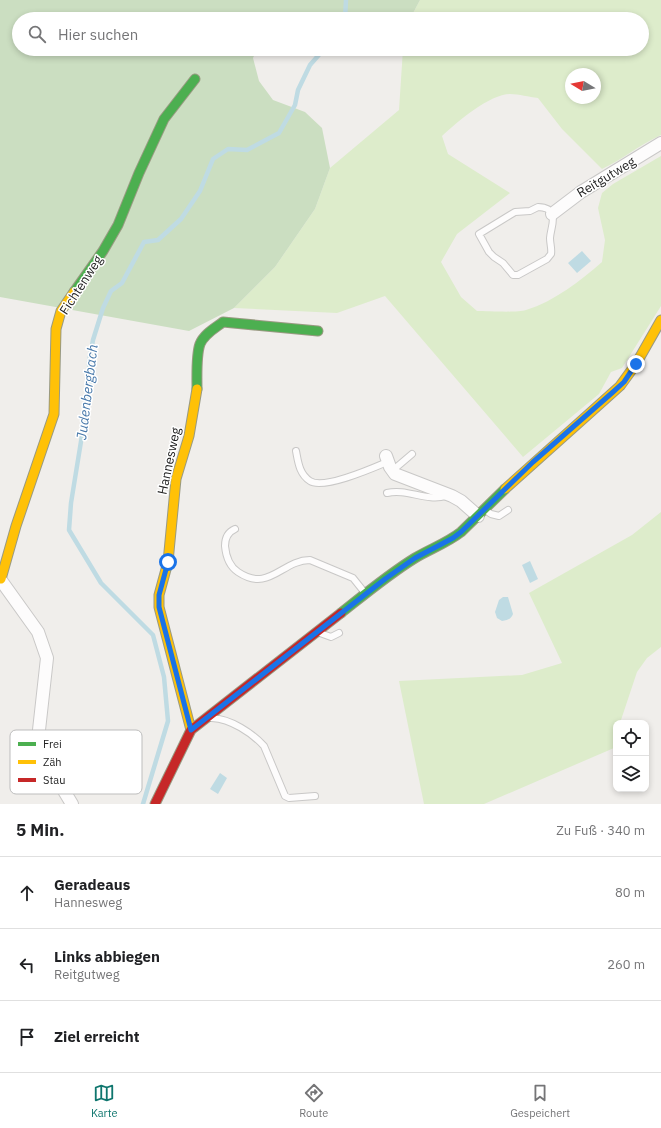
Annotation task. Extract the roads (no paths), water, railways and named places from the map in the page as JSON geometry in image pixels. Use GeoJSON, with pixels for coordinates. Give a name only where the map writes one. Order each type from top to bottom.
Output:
{"type":"FeatureCollection","features":[{"type":"Feature","properties":{"kind":"street","name":"Fichtenweg"},"geometry":{"type":"LineString","coordinates":[[39,730],[47,658],[38,632],[0,579],[16,526],[54,414],[56,329],[61,311],[96,263],[118,224],[139,173],[164,119],[196,79]]}},
{"type":"Feature","properties":{"kind":"street","name":"Reitgutweg"},"geometry":{"type":"LineString","coordinates":[[552,214],[575,196],[661,143]]}},
{"type":"Feature","properties":{"kind":"street"},"geometry":{"type":"LineString","coordinates":[[155,804],[191,730],[412,560],[453,538],[461,532],[533,462],[620,386],[636,364],[661,320]]}},
{"type":"Feature","properties":{"kind":"street","name":"Hannesweg"},"geometry":{"type":"LineString","coordinates":[[191,730],[159,607],[159,595],[168,562],[176,479],[189,436],[197,390],[196,364],[200,344],[208,333],[223,322],[318,331]]}},
{"type":"Feature","properties":{"kind":"street"},"geometry":{"type":"LineString","coordinates":[[388,463],[400,477],[449,494],[481,512]]}},
{"type":"Feature","properties":{"kind":"street","name":"Fichtenweg"},"geometry":{"type":"LineString","coordinates":[[66,794],[72,804]]}},
{"type":"Feature","properties":{"kind":"lane"},"geometry":{"type":"LineString","coordinates":[[538,207],[546,208],[552,214],[554,218],[550,237],[552,251],[550,257],[518,276],[513,275],[503,263],[494,257],[480,236],[481,233],[515,212],[530,211],[538,207]]}},
{"type":"Feature","properties":{"kind":"lane"},"geometry":{"type":"LineString","coordinates":[[296,451],[302,473],[313,483],[322,483],[339,479],[412,454]]}},
{"type":"Feature","properties":{"kind":"lane"},"geometry":{"type":"LineString","coordinates":[[387,493],[405,493],[435,498],[449,494]]}},
{"type":"Feature","properties":{"kind":"lane"},"geometry":{"type":"LineString","coordinates":[[481,512],[499,516],[508,510]]}},
{"type":"Feature","properties":{"kind":"lane"},"geometry":{"type":"LineString","coordinates":[[235,529],[229,532],[225,541],[226,556],[234,569],[244,576],[253,579],[266,579],[303,560],[310,560],[354,578],[366,594]]}},
{"type":"Feature","properties":{"kind":"lane"},"geometry":{"type":"LineString","coordinates":[[317,632],[331,637],[339,633]]}},
{"type":"Feature","properties":{"kind":"lane"},"geometry":{"type":"LineString","coordinates":[[206,718],[215,718],[237,726],[258,739],[264,746],[284,796],[289,798],[315,796]]}},
{"type":"Feature","properties":{"kind":"water"},"geometry":{"type":"Polygon","coordinates":[[[582,251],[591,261],[577,273],[568,263],[582,251]]]}},
{"type":"Feature","properties":{"kind":"water"},"geometry":{"type":"Polygon","coordinates":[[[530,561],[538,579],[530,583],[522,565],[530,561]]]}},
{"type":"Feature","properties":{"kind":"water"},"geometry":{"type":"Polygon","coordinates":[[[503,597],[508,597],[513,614],[509,619],[502,621],[497,618],[495,612],[499,600],[503,597]]]}},
{"type":"Feature","properties":{"kind":"water"},"geometry":{"type":"Polygon","coordinates":[[[220,773],[227,778],[218,794],[210,789],[220,773]]]}},
{"type":"Feature","properties":{"kind":"waterway","name":"Judenbergbach"},"geometry":{"type":"LineString","coordinates":[[345,12],[346,0]]}},
{"type":"Feature","properties":{"kind":"waterway","name":"Judenbergbach"},"geometry":{"type":"LineString","coordinates":[[143,804],[168,721],[164,677],[153,635],[101,583],[69,530],[71,503],[90,386],[89,362],[93,340],[103,308],[111,291],[122,283],[144,242],[158,240],[181,219],[200,191],[213,159],[228,149],[247,150],[279,133],[295,105],[298,90],[310,65],[318,56]]}}]}
